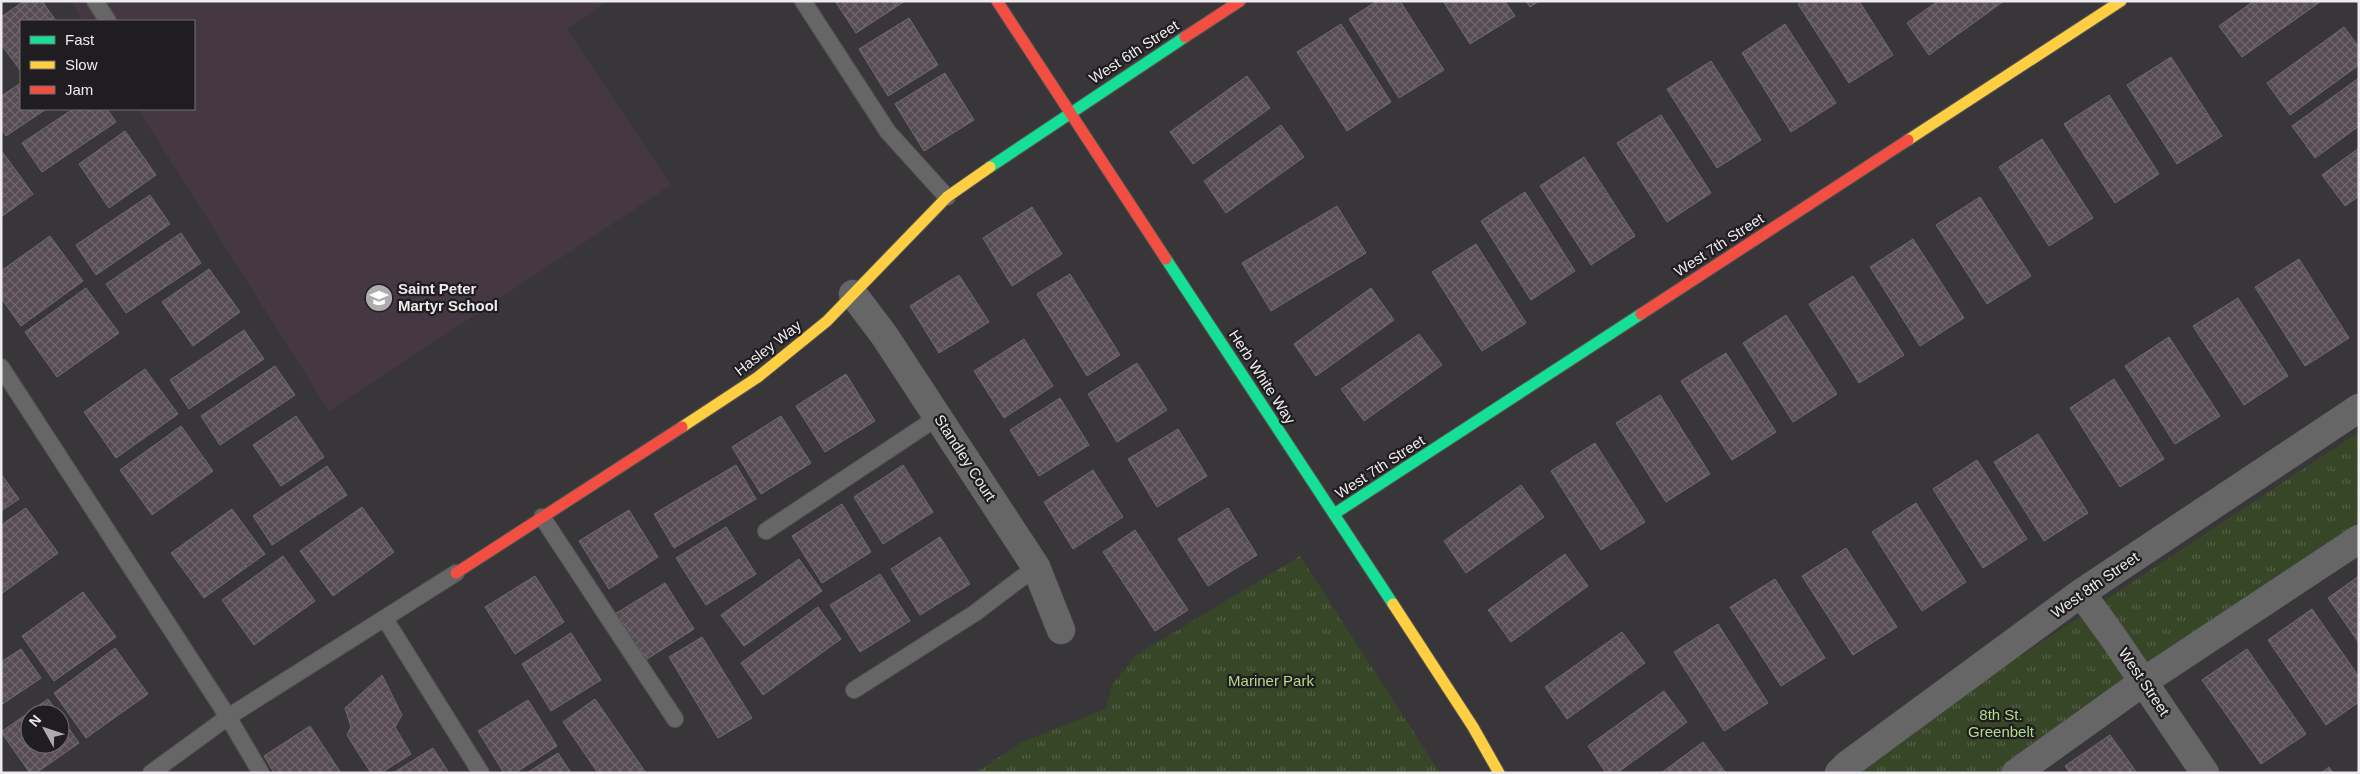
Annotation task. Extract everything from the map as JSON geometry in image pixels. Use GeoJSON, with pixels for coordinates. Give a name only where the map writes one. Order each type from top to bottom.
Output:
{"type":"FeatureCollection","features":[{"type":"Feature","properties":{"kind":"street","name":"Herb White Way"},"geometry":{"type":"LineString","coordinates":[[997,1],[1473,727],[1499,773]]}},
{"type":"Feature","properties":{"kind":"street","name":"West 6th Street"},"geometry":{"type":"LineString","coordinates":[[1070,112],[1240,1]]}},
{"type":"Feature","properties":{"kind":"street","name":"West 7th Street"},"geometry":{"type":"LineString","coordinates":[[1334,514],[2117,2]]}},
{"type":"Feature","properties":{"kind":"street","name":"Hasley Way"},"geometry":{"type":"LineString","coordinates":[[456,573],[758,376],[827,320],[946,197],[1070,112]]}},
{"type":"Feature","properties":{"kind":"street","name":"Standley Court"},"geometry":{"type":"LineString","coordinates":[[853,294],[884,335],[1036,567],[1061,630]]}},
{"type":"Feature","properties":{"kind":"street","name":"West 8th Street"},"geometry":{"type":"LineString","coordinates":[[1839,773],[1847,765],[2081,593],[2359,408]]}},
{"type":"Feature","properties":{"kind":"street"},"geometry":{"type":"LineString","coordinates":[[2016,773],[2143,682],[2359,539]]}},
{"type":"Feature","properties":{"kind":"street","name":"West Street"},"geometry":{"type":"LineString","coordinates":[[2081,593],[2204,773]]}},
{"type":"Feature","properties":{"kind":"lane"},"geometry":{"type":"LineString","coordinates":[[95,1],[107,20]]}},
{"type":"Feature","properties":{"kind":"lane"},"geometry":{"type":"LineString","coordinates":[[804,1],[888,132],[946,197]]}},
{"type":"Feature","properties":{"kind":"lane"},"geometry":{"type":"LineString","coordinates":[[1,367],[228,718],[261,773]]}},
{"type":"Feature","properties":{"kind":"lane"},"geometry":{"type":"LineString","coordinates":[[766,531],[938,417]]}},
{"type":"Feature","properties":{"kind":"lane"},"geometry":{"type":"LineString","coordinates":[[542,517],[675,718]]}},
{"type":"Feature","properties":{"kind":"lane"},"geometry":{"type":"LineString","coordinates":[[854,690],[975,612],[1036,567]]}},
{"type":"Feature","properties":{"kind":"lane"},"geometry":{"type":"LineString","coordinates":[[151,773],[228,718],[456,573]]}},
{"type":"Feature","properties":{"kind":"lane"},"geometry":{"type":"LineString","coordinates":[[385,618],[480,773]]}},
{"type":"Feature","properties":{"kind":"shaded area","name":"Saint Peter Martyr School"},"geometry":{"type":"Polygon","coordinates":[[[70,1],[608,1],[567,29],[671,185],[329,411],[139,110],[195,110],[195,20],[82,20],[70,1]]]}},
{"type":"Feature","properties":{"kind":"green space","name":"8th St. Greenbelt"},"geometry":{"type":"Polygon","coordinates":[[[2359,432],[2359,538],[2008,773],[1844,773],[2359,432]]]}},
{"type":"Feature","properties":{"kind":"green space","name":"Mariner Park"},"geometry":{"type":"Polygon","coordinates":[[[1300,556],[1440,773],[975,773],[1024,741],[1106,709],[1112,685],[1135,656],[1300,556]]]}},
{"type":"Feature","properties":{"kind":"building"},"geometry":{"type":"Polygon","coordinates":[[[24,1],[42,1],[55,20],[20,20],[20,70],[1,44],[1,17],[24,1]]]}},
{"type":"Feature","properties":{"kind":"building"},"geometry":{"type":"Polygon","coordinates":[[[835,1],[905,1],[856,33],[835,1]]]}},
{"type":"Feature","properties":{"kind":"building"},"geometry":{"type":"Polygon","coordinates":[[[1377,1],[1400,1],[1444,70],[1399,98],[1349,19],[1377,1]]]}},
{"type":"Feature","properties":{"kind":"building"},"geometry":{"type":"Polygon","coordinates":[[[1443,1],[1505,1],[1515,16],[1470,44],[1443,1]]]}},
{"type":"Feature","properties":{"kind":"building"},"geometry":{"type":"Polygon","coordinates":[[[1526,1],[1539,1],[1530,7],[1526,1]]]}},
{"type":"Feature","properties":{"kind":"building"},"geometry":{"type":"Polygon","coordinates":[[[1802,1],[1859,1],[1893,55],[1849,83],[1798,4],[1802,1]]]}},
{"type":"Feature","properties":{"kind":"building"},"geometry":{"type":"Polygon","coordinates":[[[1938,1],[2004,1],[1929,55],[1907,23],[1938,1]]]}},
{"type":"Feature","properties":{"kind":"building"},"geometry":{"type":"Polygon","coordinates":[[[2254,1],[2320,2],[2242,57],[2219,26],[2254,1]]]}},
{"type":"Feature","properties":{"kind":"building"},"geometry":{"type":"Polygon","coordinates":[[[909,18],[938,65],[888,96],[859,49],[909,18]]]}},
{"type":"Feature","properties":{"kind":"building"},"geometry":{"type":"Polygon","coordinates":[[[1341,24],[1391,102],[1347,131],[1297,52],[1341,24]]]}},
{"type":"Feature","properties":{"kind":"building"},"geometry":{"type":"Polygon","coordinates":[[[1785,24],[1836,103],[1791,132],[1742,53],[1785,24]]]}},
{"type":"Feature","properties":{"kind":"building"},"geometry":{"type":"Polygon","coordinates":[[[2344,27],[2359,47],[2359,65],[2290,115],[2267,83],[2344,27]]]}},
{"type":"Feature","properties":{"kind":"building"},"geometry":{"type":"Polygon","coordinates":[[[2171,57],[2222,136],[2177,164],[2127,85],[2171,57]]]}},
{"type":"Feature","properties":{"kind":"building"},"geometry":{"type":"Polygon","coordinates":[[[1711,61],[1761,140],[1717,168],[1667,89],[1711,61]]]}},
{"type":"Feature","properties":{"kind":"building"},"geometry":{"type":"Polygon","coordinates":[[[945,73],[974,120],[924,151],[895,104],[945,73]]]}},
{"type":"Feature","properties":{"kind":"building"},"geometry":{"type":"Polygon","coordinates":[[[1247,76],[1270,108],[1193,164],[1170,132],[1247,76]]]}},
{"type":"Feature","properties":{"kind":"building"},"geometry":{"type":"Polygon","coordinates":[[[2359,78],[2359,126],[2315,158],[2292,126],[2359,78]]]}},
{"type":"Feature","properties":{"kind":"building"},"geometry":{"type":"Polygon","coordinates":[[[20,84],[20,110],[45,110],[6,136],[1,128],[1,96],[20,84]]]}},
{"type":"Feature","properties":{"kind":"building"},"geometry":{"type":"Polygon","coordinates":[[[2109,95],[2159,174],[2115,203],[2064,124],[2109,95]]]}},
{"type":"Feature","properties":{"kind":"building"},"geometry":{"type":"Polygon","coordinates":[[[72,110],[108,110],[116,122],[42,172],[22,143],[72,110]]]}},
{"type":"Feature","properties":{"kind":"building"},"geometry":{"type":"Polygon","coordinates":[[[1661,115],[1711,193],[1667,222],[1617,143],[1661,115]]]}},
{"type":"Feature","properties":{"kind":"building"},"geometry":{"type":"Polygon","coordinates":[[[1281,125],[1304,157],[1226,213],[1204,181],[1281,125]]]}},
{"type":"Feature","properties":{"kind":"building"},"geometry":{"type":"Polygon","coordinates":[[[125,131],[156,175],[109,208],[79,164],[125,131]]]}},
{"type":"Feature","properties":{"kind":"building"},"geometry":{"type":"Polygon","coordinates":[[[2042,139],[2093,218],[2049,246],[1999,167],[2042,139]]]}},
{"type":"Feature","properties":{"kind":"building"},"geometry":{"type":"Polygon","coordinates":[[[2359,148],[2359,196],[2345,206],[2322,175],[2359,148]]]}},
{"type":"Feature","properties":{"kind":"building"},"geometry":{"type":"Polygon","coordinates":[[[1,150],[33,194],[1,217],[1,150]]]}},
{"type":"Feature","properties":{"kind":"building"},"geometry":{"type":"Polygon","coordinates":[[[1584,157],[1635,236],[1591,265],[1540,186],[1584,157]]]}},
{"type":"Feature","properties":{"kind":"building"},"geometry":{"type":"Polygon","coordinates":[[[1525,192],[1575,271],[1531,300],[1481,221],[1525,192]]]}},
{"type":"Feature","properties":{"kind":"building"},"geometry":{"type":"Polygon","coordinates":[[[150,195],[170,224],[96,275],[76,245],[150,195]]]}},
{"type":"Feature","properties":{"kind":"building"},"geometry":{"type":"Polygon","coordinates":[[[1980,197],[2031,276],[1987,304],[1936,225],[1980,197]]]}},
{"type":"Feature","properties":{"kind":"building"},"geometry":{"type":"Polygon","coordinates":[[[1337,206],[1366,253],[1271,311],[1242,263],[1337,206]]]}},
{"type":"Feature","properties":{"kind":"building"},"geometry":{"type":"Polygon","coordinates":[[[1032,207],[1062,254],[1012,286],[983,238],[1032,207]]]}},
{"type":"Feature","properties":{"kind":"building"},"geometry":{"type":"Polygon","coordinates":[[[181,233],[201,263],[126,313],[106,284],[181,233]]]}},
{"type":"Feature","properties":{"kind":"building"},"geometry":{"type":"Polygon","coordinates":[[[50,236],[83,281],[21,326],[1,298],[1,271],[50,236]]]}},
{"type":"Feature","properties":{"kind":"building"},"geometry":{"type":"Polygon","coordinates":[[[1913,239],[1964,318],[1920,346],[1870,267],[1913,239]]]}},
{"type":"Feature","properties":{"kind":"building"},"geometry":{"type":"Polygon","coordinates":[[[1476,244],[1526,323],[1482,351],[1432,272],[1476,244]]]}},
{"type":"Feature","properties":{"kind":"building"},"geometry":{"type":"Polygon","coordinates":[[[2299,259],[2349,338],[2305,366],[2255,287],[2299,259]]]}},
{"type":"Feature","properties":{"kind":"building"},"geometry":{"type":"Polygon","coordinates":[[[209,269],[240,312],[193,346],[162,302],[209,269]]]}},
{"type":"Feature","properties":{"kind":"building"},"geometry":{"type":"Polygon","coordinates":[[[1070,274],[1120,355],[1087,376],[1037,294],[1070,274]]]}},
{"type":"Feature","properties":{"kind":"building"},"geometry":{"type":"Polygon","coordinates":[[[959,275],[989,322],[939,353],[910,306],[959,275]]]}},
{"type":"Feature","properties":{"kind":"building"},"geometry":{"type":"Polygon","coordinates":[[[1853,276],[1904,355],[1859,383],[1809,304],[1853,276]]]}},
{"type":"Feature","properties":{"kind":"building"},"geometry":{"type":"Polygon","coordinates":[[[86,288],[119,333],[57,377],[25,332],[86,288]]]}},
{"type":"Feature","properties":{"kind":"building"},"geometry":{"type":"Polygon","coordinates":[[[1371,288],[1394,320],[1316,376],[1294,344],[1371,288]]]}},
{"type":"Feature","properties":{"kind":"building"},"geometry":{"type":"Polygon","coordinates":[[[2238,298],[2288,376],[2244,405],[2193,326],[2238,298]]]}},
{"type":"Feature","properties":{"kind":"building"},"geometry":{"type":"Polygon","coordinates":[[[1786,315],[1837,394],[1793,422],[1743,343],[1786,315]]]}},
{"type":"Feature","properties":{"kind":"building"},"geometry":{"type":"Polygon","coordinates":[[[244,330],[264,359],[189,409],[170,380],[244,330]]]}},
{"type":"Feature","properties":{"kind":"building"},"geometry":{"type":"Polygon","coordinates":[[[1419,334],[1442,365],[1364,421],[1341,389],[1419,334]]]}},
{"type":"Feature","properties":{"kind":"building"},"geometry":{"type":"Polygon","coordinates":[[[2169,337],[2220,416],[2175,444],[2125,366],[2169,337]]]}},
{"type":"Feature","properties":{"kind":"building"},"geometry":{"type":"Polygon","coordinates":[[[1024,339],[1053,386],[1004,418],[974,371],[1024,339]]]}},
{"type":"Feature","properties":{"kind":"building"},"geometry":{"type":"Polygon","coordinates":[[[1726,353],[1776,432],[1732,460],[1681,381],[1726,353]]]}},
{"type":"Feature","properties":{"kind":"building"},"geometry":{"type":"Polygon","coordinates":[[[1137,363],[1167,410],[1117,442],[1088,394],[1137,363]]]}},
{"type":"Feature","properties":{"kind":"building"},"geometry":{"type":"Polygon","coordinates":[[[275,366],[295,395],[220,445],[201,416],[275,366]]]}},
{"type":"Feature","properties":{"kind":"building"},"geometry":{"type":"Polygon","coordinates":[[[145,369],[178,414],[116,458],[84,412],[145,369]]]}},
{"type":"Feature","properties":{"kind":"building"},"geometry":{"type":"Polygon","coordinates":[[[846,374],[875,421],[825,452],[796,406],[846,374]]]}},
{"type":"Feature","properties":{"kind":"building"},"geometry":{"type":"Polygon","coordinates":[[[2114,379],[2164,459],[2120,487],[2070,408],[2114,379]]]}},
{"type":"Feature","properties":{"kind":"building"},"geometry":{"type":"Polygon","coordinates":[[[1660,395],[1710,474],[1666,502],[1616,423],[1660,395]]]}},
{"type":"Feature","properties":{"kind":"building"},"geometry":{"type":"Polygon","coordinates":[[[1060,398],[1089,445],[1039,476],[1010,430],[1060,398]]]}},
{"type":"Feature","properties":{"kind":"building"},"geometry":{"type":"Polygon","coordinates":[[[296,416],[324,457],[281,486],[253,445],[296,416]]]}},
{"type":"Feature","properties":{"kind":"building"},"geometry":{"type":"Polygon","coordinates":[[[781,416],[811,463],[761,494],[732,447],[781,416]]]}},
{"type":"Feature","properties":{"kind":"building"},"geometry":{"type":"Polygon","coordinates":[[[181,426],[213,471],[152,515],[120,470],[181,426]]]}},
{"type":"Feature","properties":{"kind":"building"},"geometry":{"type":"Polygon","coordinates":[[[1178,429],[1207,476],[1157,507],[1128,459],[1178,429]]]}},
{"type":"Feature","properties":{"kind":"building"},"geometry":{"type":"Polygon","coordinates":[[[2038,434],[2088,513],[2044,541],[1994,462],[2038,434]]]}},
{"type":"Feature","properties":{"kind":"building"},"geometry":{"type":"Polygon","coordinates":[[[1595,443],[1645,522],[1601,550],[1551,471],[1595,443]]]}},
{"type":"Feature","properties":{"kind":"building"},"geometry":{"type":"Polygon","coordinates":[[[1977,460],[2027,539],[1983,568],[1933,489],[1977,460]]]}},
{"type":"Feature","properties":{"kind":"building"},"geometry":{"type":"Polygon","coordinates":[[[736,465],[756,499],[674,548],[654,514],[736,465]]]}},
{"type":"Feature","properties":{"kind":"building"},"geometry":{"type":"Polygon","coordinates":[[[903,465],[933,512],[883,544],[854,497],[903,465]]]}},
{"type":"Feature","properties":{"kind":"building"},"geometry":{"type":"Polygon","coordinates":[[[327,466],[347,495],[272,545],[253,516],[327,466]]]}},
{"type":"Feature","properties":{"kind":"building"},"geometry":{"type":"Polygon","coordinates":[[[1093,470],[1123,517],[1073,549],[1044,502],[1093,470]]]}},
{"type":"Feature","properties":{"kind":"building"},"geometry":{"type":"Polygon","coordinates":[[[1,474],[19,499],[1,511],[1,474]]]}},
{"type":"Feature","properties":{"kind":"building"},"geometry":{"type":"Polygon","coordinates":[[[1521,485],[1544,517],[1466,573],[1444,541],[1521,485]]]}},
{"type":"Feature","properties":{"kind":"building"},"geometry":{"type":"Polygon","coordinates":[[[1916,503],[1966,582],[1922,611],[1872,532],[1916,503]]]}},
{"type":"Feature","properties":{"kind":"building"},"geometry":{"type":"Polygon","coordinates":[[[842,504],[871,552],[822,583],[792,536],[842,504]]]}},
{"type":"Feature","properties":{"kind":"building"},"geometry":{"type":"Polygon","coordinates":[[[362,507],[394,552],[333,596],[300,551],[362,507]]]}},
{"type":"Feature","properties":{"kind":"building"},"geometry":{"type":"Polygon","coordinates":[[[26,508],[58,553],[1,594],[1,525],[26,508]]]}},
{"type":"Feature","properties":{"kind":"building"},"geometry":{"type":"Polygon","coordinates":[[[1228,508],[1257,555],[1208,586],[1178,539],[1228,508]]]}},
{"type":"Feature","properties":{"kind":"building"},"geometry":{"type":"Polygon","coordinates":[[[232,509],[265,554],[204,598],[171,553],[232,509]]]}},
{"type":"Feature","properties":{"kind":"building"},"geometry":{"type":"Polygon","coordinates":[[[629,510],[658,557],[609,589],[579,541],[629,510]]]}},
{"type":"Feature","properties":{"kind":"building"},"geometry":{"type":"Polygon","coordinates":[[[726,527],[756,574],[706,605],[676,558],[726,527]]]}},
{"type":"Feature","properties":{"kind":"building"},"geometry":{"type":"Polygon","coordinates":[[[1135,530],[1188,610],[1155,631],[1103,552],[1135,530]]]}},
{"type":"Feature","properties":{"kind":"building"},"geometry":{"type":"Polygon","coordinates":[[[940,537],[970,584],[920,615],[891,569],[940,537]]]}},
{"type":"Feature","properties":{"kind":"building"},"geometry":{"type":"Polygon","coordinates":[[[1846,548],[1897,627],[1853,655],[1802,576],[1846,548]]]}},
{"type":"Feature","properties":{"kind":"building"},"geometry":{"type":"Polygon","coordinates":[[[1565,554],[1588,586],[1511,642],[1488,610],[1565,554]]]}},
{"type":"Feature","properties":{"kind":"building"},"geometry":{"type":"Polygon","coordinates":[[[283,556],[315,601],[254,645],[222,600],[283,556]]]}},
{"type":"Feature","properties":{"kind":"building"},"geometry":{"type":"Polygon","coordinates":[[[799,559],[822,591],[744,646],[721,615],[799,559]]]}},
{"type":"Feature","properties":{"kind":"building"},"geometry":{"type":"Polygon","coordinates":[[[880,574],[910,621],[860,652],[830,605],[880,574]]]}},
{"type":"Feature","properties":{"kind":"building"},"geometry":{"type":"Polygon","coordinates":[[[535,576],[564,622],[515,654],[485,607],[535,576]]]}},
{"type":"Feature","properties":{"kind":"building"},"geometry":{"type":"Polygon","coordinates":[[[2359,576],[2359,643],[2328,598],[2359,576]]]}},
{"type":"Feature","properties":{"kind":"building"},"geometry":{"type":"Polygon","coordinates":[[[1775,579],[1825,658],[1781,686],[1730,607],[1775,579]]]}},
{"type":"Feature","properties":{"kind":"building"},"geometry":{"type":"Polygon","coordinates":[[[665,583],[694,629],[644,661],[615,614],[665,583]]]}},
{"type":"Feature","properties":{"kind":"building"},"geometry":{"type":"Polygon","coordinates":[[[83,592],[116,637],[54,681],[22,636],[83,592]]]}},
{"type":"Feature","properties":{"kind":"building"},"geometry":{"type":"Polygon","coordinates":[[[818,607],[841,639],[763,695],[741,663],[818,607]]]}},
{"type":"Feature","properties":{"kind":"building"},"geometry":{"type":"Polygon","coordinates":[[[2312,609],[2359,677],[2359,702],[2326,725],[2268,640],[2312,609]]]}},
{"type":"Feature","properties":{"kind":"building"},"geometry":{"type":"Polygon","coordinates":[[[1718,624],[1768,703],[1724,731],[1674,652],[1718,624]]]}},
{"type":"Feature","properties":{"kind":"building"},"geometry":{"type":"Polygon","coordinates":[[[1622,632],[1645,663],[1567,719],[1545,687],[1622,632]]]}},
{"type":"Feature","properties":{"kind":"building"},"geometry":{"type":"Polygon","coordinates":[[[571,633],[601,680],[551,711],[522,664],[571,633]]]}},
{"type":"Feature","properties":{"kind":"building"},"geometry":{"type":"Polygon","coordinates":[[[702,637],[752,718],[718,738],[669,657],[702,637]]]}},
{"type":"Feature","properties":{"kind":"building"},"geometry":{"type":"Polygon","coordinates":[[[115,648],[148,694],[86,738],[70,716],[70,704],[62,704],[54,693],[115,648]]]}},
{"type":"Feature","properties":{"kind":"building"},"geometry":{"type":"Polygon","coordinates":[[[21,649],[41,678],[1,705],[1,662],[21,649]]]}},
{"type":"Feature","properties":{"kind":"building"},"geometry":{"type":"Polygon","coordinates":[[[2247,649],[2306,734],[2261,764],[2202,680],[2247,649]]]}},
{"type":"Feature","properties":{"kind":"building"},"geometry":{"type":"Polygon","coordinates":[[[382,675],[402,715],[395,727],[411,754],[381,773],[371,773],[347,735],[351,727],[345,708],[382,675]]]}},
{"type":"Feature","properties":{"kind":"building"},"geometry":{"type":"Polygon","coordinates":[[[1664,691],[1687,722],[1617,773],[1606,773],[1588,746],[1664,691]]]}},
{"type":"Feature","properties":{"kind":"building"},"geometry":{"type":"Polygon","coordinates":[[[48,699],[52,704],[41,704],[48,699]]]}},
{"type":"Feature","properties":{"kind":"building"},"geometry":{"type":"Polygon","coordinates":[[[595,699],[646,773],[598,773],[563,722],[595,699]]]}},
{"type":"Feature","properties":{"kind":"building"},"geometry":{"type":"Polygon","coordinates":[[[528,700],[557,746],[515,773],[504,773],[478,731],[528,700]]]}},
{"type":"Feature","properties":{"kind":"building"},"geometry":{"type":"Polygon","coordinates":[[[20,719],[20,754],[63,754],[36,773],[30,773],[1,732],[20,719]]]}},
{"type":"Feature","properties":{"kind":"building"},"geometry":{"type":"Polygon","coordinates":[[[310,726],[341,773],[274,773],[264,756],[310,726]]]}},
{"type":"Feature","properties":{"kind":"building"},"geometry":{"type":"Polygon","coordinates":[[[70,730],[79,743],[70,749],[70,730]]]}},
{"type":"Feature","properties":{"kind":"building"},"geometry":{"type":"Polygon","coordinates":[[[2110,735],[2137,773],[2070,773],[2065,766],[2110,735]]]}},
{"type":"Feature","properties":{"kind":"building"},"geometry":{"type":"Polygon","coordinates":[[[1703,742],[1726,773],[1661,773],[1703,742]]]}},
{"type":"Feature","properties":{"kind":"building"},"geometry":{"type":"Polygon","coordinates":[[[433,748],[449,773],[393,773],[433,748]]]}},
{"type":"Feature","properties":{"kind":"building"},"geometry":{"type":"Polygon","coordinates":[[[558,753],[571,773],[527,773],[558,753]]]}},
{"type":"Feature","properties":{"kind":"building"},"geometry":{"type":"Polygon","coordinates":[[[2329,767],[2333,773],[2321,773],[2329,767]]]}},
{"type":"Feature","properties":{"kind":"traffic: fast"},"geometry":{"type":"LineString","coordinates":[[990,167],[1185,37]]}},
{"type":"Feature","properties":{"kind":"traffic: fast"},"geometry":{"type":"LineString","coordinates":[[1166,259],[1393,604]]}},
{"type":"Feature","properties":{"kind":"traffic: fast"},"geometry":{"type":"LineString","coordinates":[[1334,514],[1641,314]]}},
{"type":"Feature","properties":{"kind":"traffic: slow"},"geometry":{"type":"LineString","coordinates":[[1908,140],[2121,1]]}},
{"type":"Feature","properties":{"kind":"traffic: slow"},"geometry":{"type":"LineString","coordinates":[[682,427],[758,377],[827,321],[947,197],[990,167]]}},
{"type":"Feature","properties":{"kind":"traffic: slow"},"geometry":{"type":"LineString","coordinates":[[1393,604],[1473,727],[1499,773]]}},
{"type":"Feature","properties":{"kind":"traffic: jam"},"geometry":{"type":"LineString","coordinates":[[997,1],[1166,259]]}},
{"type":"Feature","properties":{"kind":"traffic: jam"},"geometry":{"type":"LineString","coordinates":[[1185,37],[1240,1]]}},
{"type":"Feature","properties":{"kind":"traffic: jam"},"geometry":{"type":"LineString","coordinates":[[1641,314],[1908,140]]}},
{"type":"Feature","properties":{"kind":"traffic: jam"},"geometry":{"type":"LineString","coordinates":[[456,573],[682,427]]}},
{"type":"Feature","properties":{"kind":"place","name":"Saint Peter Martyr School"},"geometry":{"type":"Point","coordinates":[379,298]}}]}
